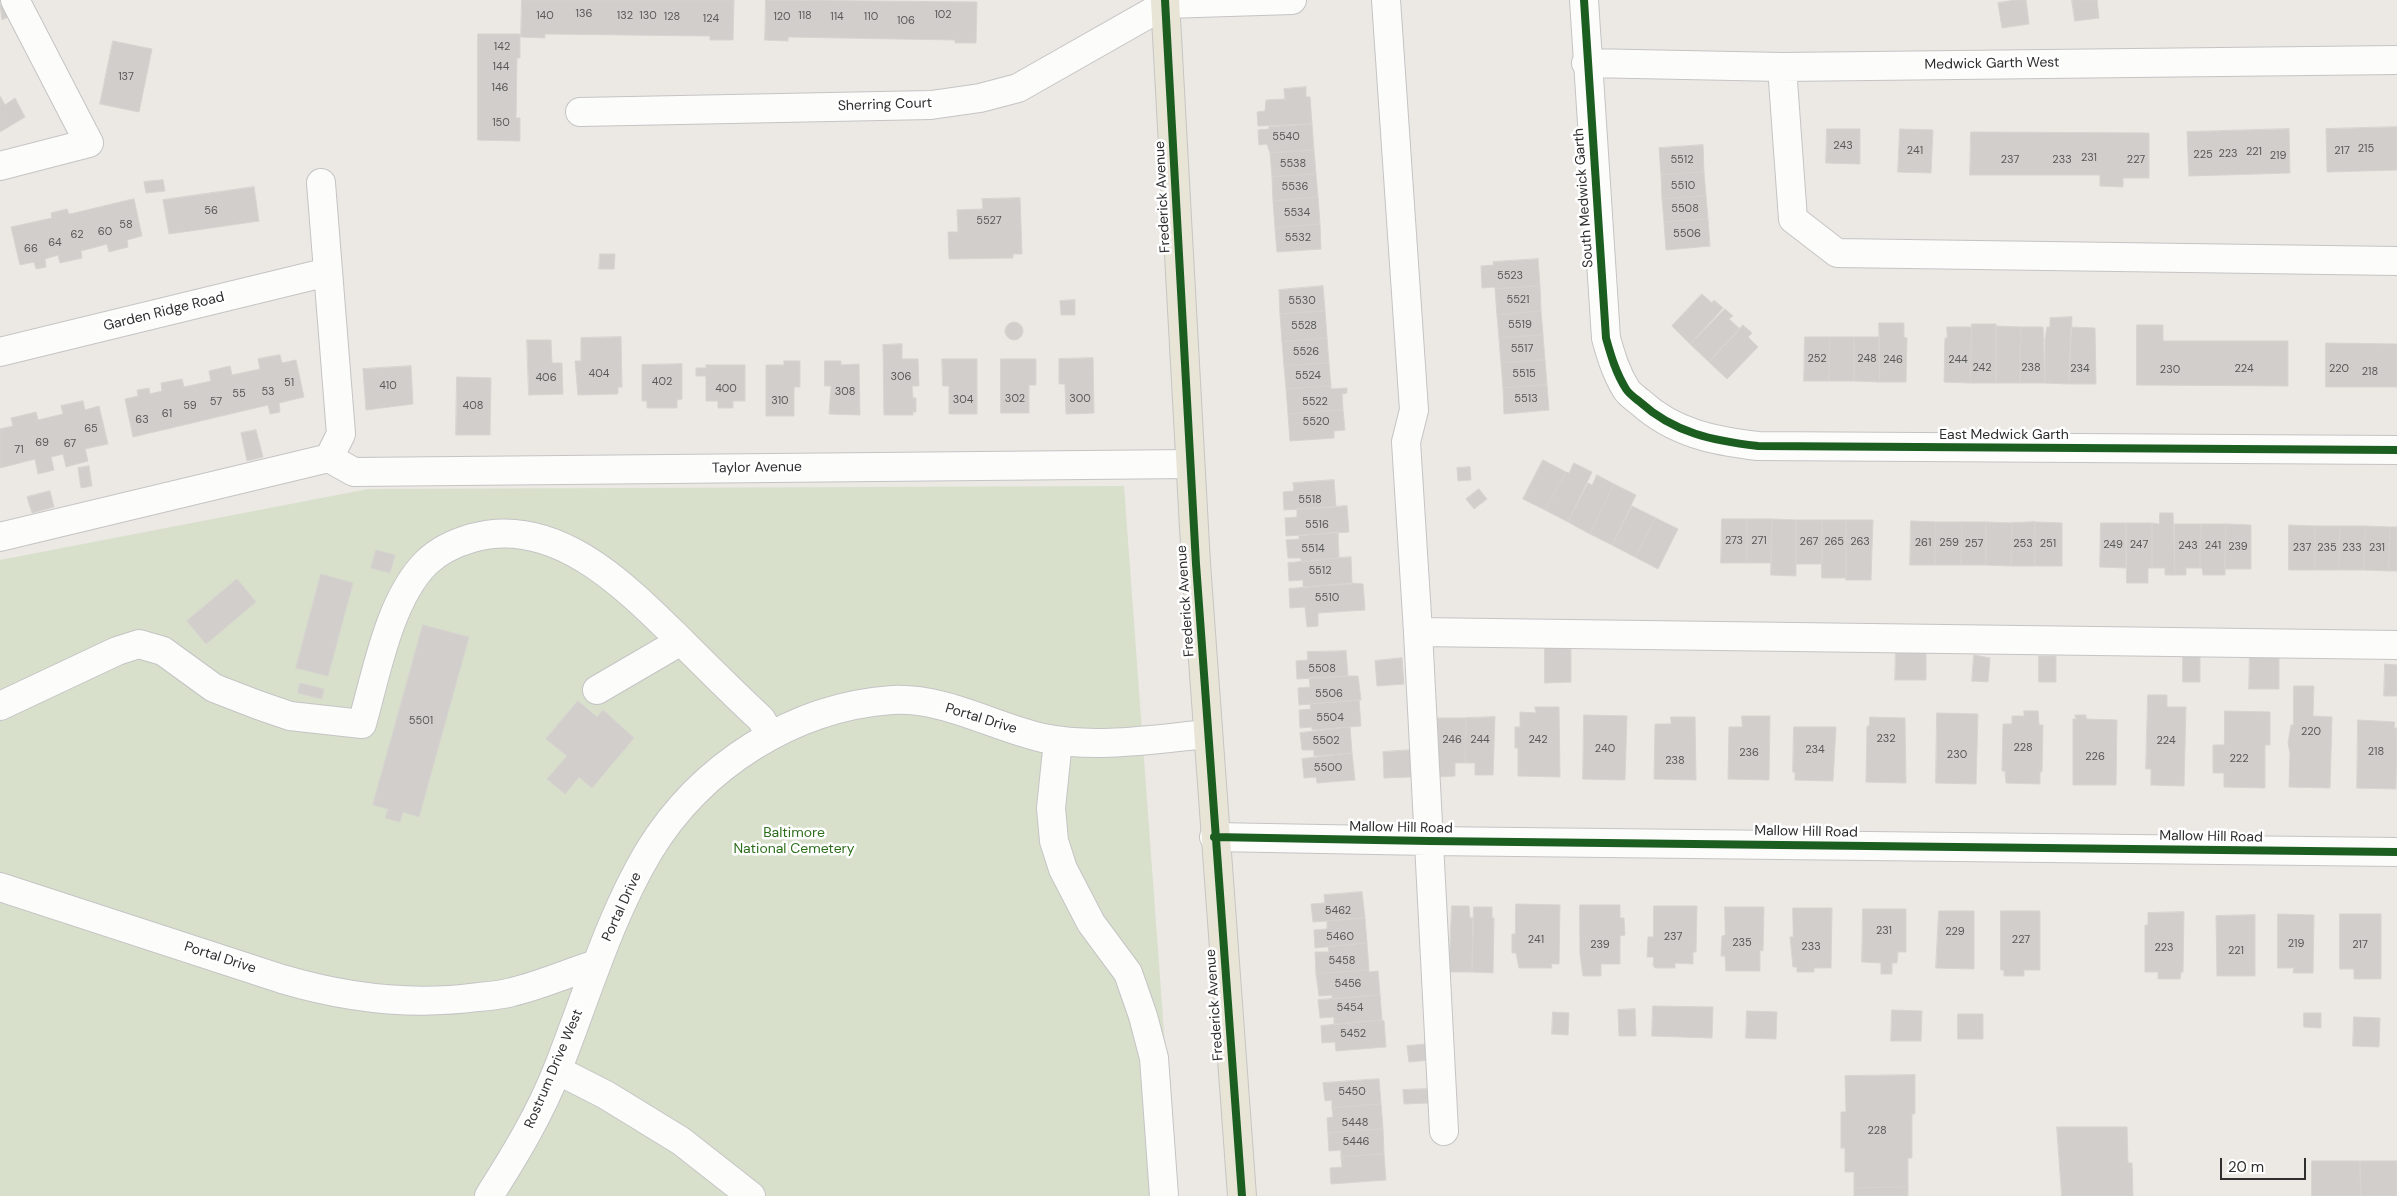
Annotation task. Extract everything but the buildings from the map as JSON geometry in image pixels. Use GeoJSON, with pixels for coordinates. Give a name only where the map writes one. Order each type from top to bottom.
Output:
{"type":"FeatureCollection","features":[{"type":"Feature","properties":{"kind":"main road","name":"Frederick Avenue"},"geometry":{"type":"LineString","coordinates":[[1166,2],[1190,464],[1214,837],[1242,1196]]}},
{"type":"Feature","properties":{"kind":"street"},"geometry":{"type":"LineString","coordinates":[[0,166],[89,143],[15,0]]}},
{"type":"Feature","properties":{"kind":"street"},"geometry":{"type":"LineString","coordinates":[[1166,2],[1292,0]]}},
{"type":"Feature","properties":{"kind":"street"},"geometry":{"type":"LineString","coordinates":[[1386,0],[1414,410],[1406,442],[1418,632],[1444,1131]]}},
{"type":"Feature","properties":{"kind":"street","name":"South Medwick Garth"},"geometry":{"type":"LineString","coordinates":[[1584,0],[1586,63],[1606,338],[1614,366],[1627,390]]}},
{"type":"Feature","properties":{"kind":"street","name":"Sherring Court"},"geometry":{"type":"LineString","coordinates":[[580,112],[931,105],[980,98],[1018,88],[1166,2]]}},
{"type":"Feature","properties":{"kind":"street","name":"Medwick Garth West"},"geometry":{"type":"LineString","coordinates":[[1586,63],[1782,67],[2397,60]]}},
{"type":"Feature","properties":{"kind":"street"},"geometry":{"type":"LineString","coordinates":[[1782,67],[1793,219],[1837,253],[2397,261]]}},
{"type":"Feature","properties":{"kind":"street"},"geometry":{"type":"LineString","coordinates":[[0,537],[329,458],[341,434],[321,182]]}},
{"type":"Feature","properties":{"kind":"street","name":"Garden Ridge Road"},"geometry":{"type":"LineString","coordinates":[[0,352],[328,272]]}},
{"type":"Feature","properties":{"kind":"street","name":"East Medwick Garth"},"geometry":{"type":"LineString","coordinates":[[1627,390],[1651,412],[1680,430],[1717,442],[1758,446],[2397,450]]}},
{"type":"Feature","properties":{"kind":"street","name":"Taylor Avenue"},"geometry":{"type":"LineString","coordinates":[[329,458],[354,472],[1190,464]]}},
{"type":"Feature","properties":{"kind":"street"},"geometry":{"type":"LineString","coordinates":[[0,706],[117,651],[139,644],[163,651],[214,688],[251,703],[290,716],[362,724],[391,622],[408,588],[426,563],[454,544],[483,535],[514,534],[552,543],[592,562],[630,590],[761,719],[770,734]]}},
{"type":"Feature","properties":{"kind":"street"},"geometry":{"type":"LineString","coordinates":[[1418,632],[2397,645]]}},
{"type":"Feature","properties":{"kind":"street"},"geometry":{"type":"LineString","coordinates":[[597,690],[682,642]]}},
{"type":"Feature","properties":{"kind":"street","name":"Portal Drive"},"geometry":{"type":"LineString","coordinates":[[0,887],[327,992],[368,998],[416,1001],[456,1000],[511,993],[596,964],[636,876],[666,828],[691,798],[718,772],[770,734],[829,711],[894,700],[929,704],[1058,741],[1103,743],[1208,734]]}},
{"type":"Feature","properties":{"kind":"street"},"geometry":{"type":"LineString","coordinates":[[1058,741],[1051,808],[1054,841],[1063,869],[1091,923],[1128,974],[1143,1016],[1154,1058],[1164,1196]]}},
{"type":"Feature","properties":{"kind":"street","name":"Mallow Hill Road"},"geometry":{"type":"LineString","coordinates":[[1214,837],[2397,852]]}},
{"type":"Feature","properties":{"kind":"street","name":"Rostrum Drive West"},"geometry":{"type":"LineString","coordinates":[[489,1196],[523,1143],[557,1070],[596,964]]}},
{"type":"Feature","properties":{"kind":"street"},"geometry":{"type":"LineString","coordinates":[[557,1070],[606,1095],[681,1141],[751,1196]]}},
{"type":"Feature","properties":{"kind":"green space","name":"Baltimore National Cemetery"},"geometry":{"type":"Polygon","coordinates":[[[1124,486],[1176,1196],[0,1196],[0,560],[368,489],[1124,486]]]}},
{"type":"Feature","properties":{"kind":"cycle path"},"geometry":{"type":"LineString","coordinates":[[1165,0],[1196,564],[1242,1196]]}},
{"type":"Feature","properties":{"kind":"cycle path"},"geometry":{"type":"LineString","coordinates":[[1584,0],[1606,338],[1617,371],[1627,391],[1653,413],[1667,421],[1695,434],[1758,446],[2397,450]]}},
{"type":"Feature","properties":{"kind":"cycle path"},"geometry":{"type":"LineString","coordinates":[[1214,837],[2397,852]]}}]}
